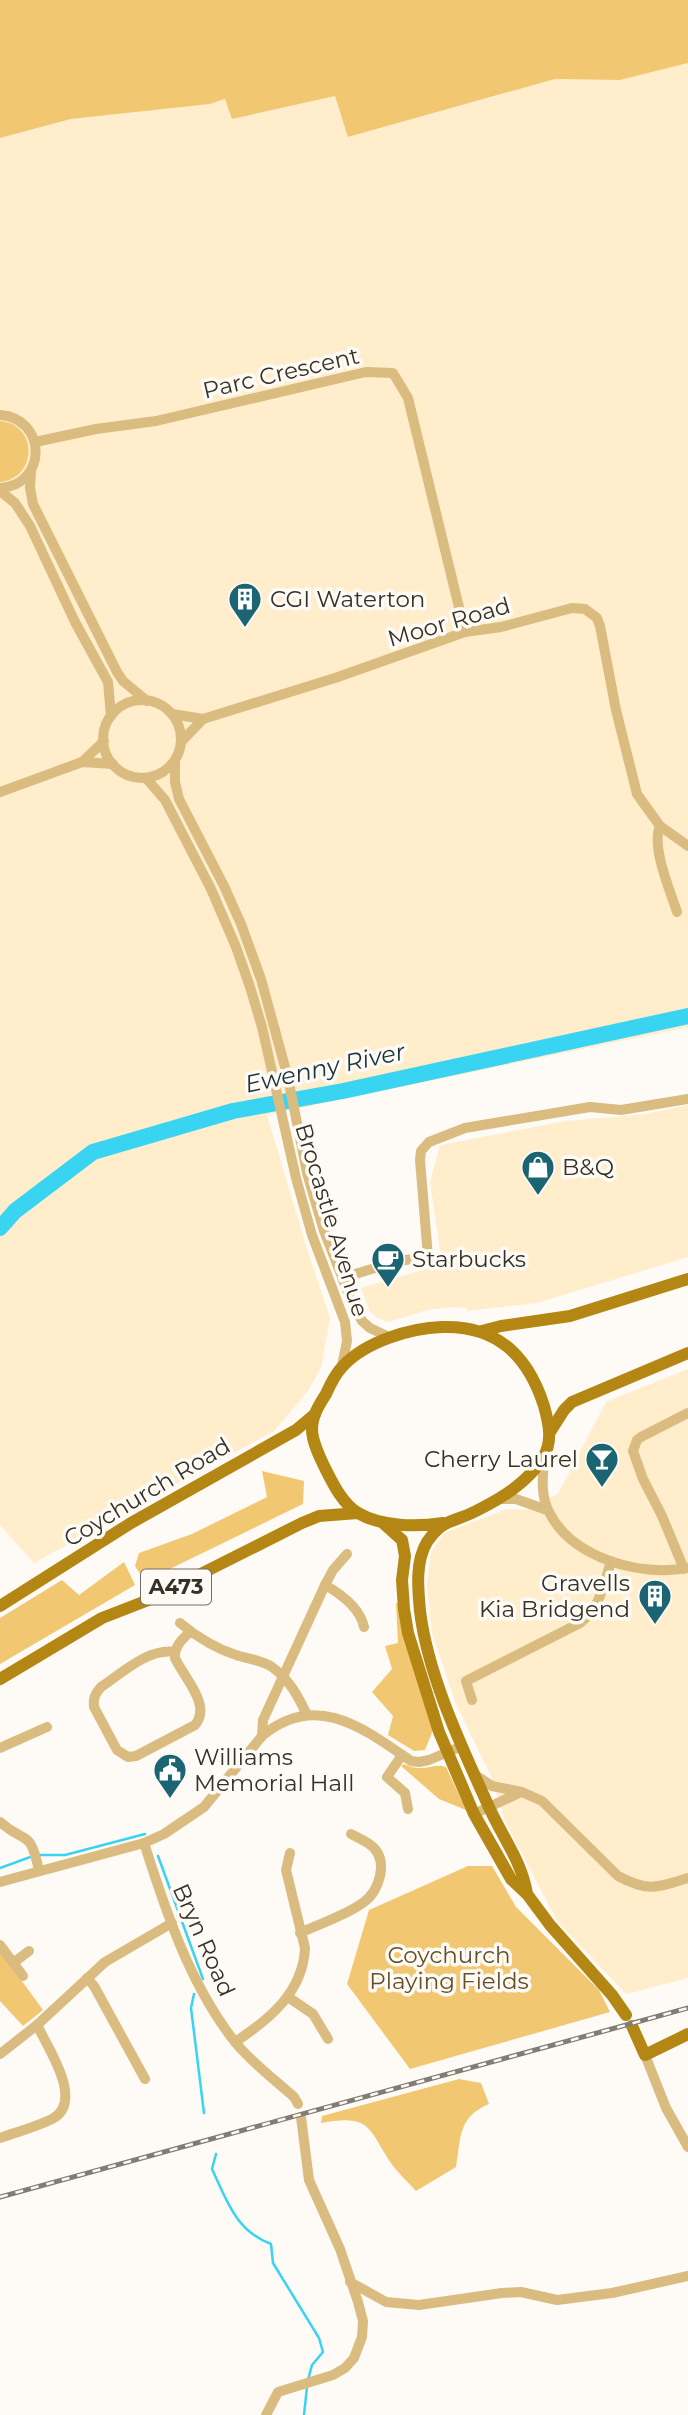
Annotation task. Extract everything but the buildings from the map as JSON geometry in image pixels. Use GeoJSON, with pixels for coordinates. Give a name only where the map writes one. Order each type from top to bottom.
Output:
{"type":"FeatureCollection","features":[{"type":"Feature","properties":{"kind":"main road"},"geometry":{"type":"LineString","coordinates":[[688,1279],[570,1316],[482,1331],[443,1327],[391,1338],[364,1350],[342,1366],[315,1414],[312,1429],[321,1461],[337,1490],[358,1513],[411,1526],[443,1523],[473,1513],[520,1486],[544,1457],[550,1432],[572,1402],[688,1353]]}},
{"type":"Feature","properties":{"kind":"main road"},"geometry":{"type":"LineString","coordinates":[[482,1331],[522,1359],[540,1395],[550,1432]]}},
{"type":"Feature","properties":{"kind":"main road","name":"Coychurch Road"},"geometry":{"type":"LineString","coordinates":[[0,1606],[131,1523],[296,1430],[315,1414]]}},
{"type":"Feature","properties":{"kind":"main road","name":"A473"},"geometry":{"type":"LineString","coordinates":[[0,1679],[102,1619],[151,1599],[302,1523],[319,1516],[358,1513]]}},
{"type":"Feature","properties":{"kind":"main road"},"geometry":{"type":"LineString","coordinates":[[382,1521],[402,1540],[405,1556],[402,1580],[408,1633],[447,1752],[474,1814],[511,1879],[527,1894],[550,1925],[612,1995],[629,2021],[645,2055],[688,2034]]}},
{"type":"Feature","properties":{"kind":"main road"},"geometry":{"type":"LineString","coordinates":[[443,1523],[428,1541],[420,1559],[418,1584],[421,1614],[432,1663],[462,1746],[488,1806],[523,1874],[527,1894]]}},
{"type":"Feature","properties":{"kind":"street","name":"Parc Crescent"},"geometry":{"type":"LineString","coordinates":[[35,442],[96,429],[156,421],[366,372],[393,373],[408,398],[466,632]]}},
{"type":"Feature","properties":{"kind":"street"},"geometry":{"type":"LineString","coordinates":[[0,415],[16,419],[25,425],[35,442],[30,488],[33,504],[117,672],[123,681],[147,701]]}},
{"type":"Feature","properties":{"kind":"street"},"geometry":{"type":"LineString","coordinates":[[0,490],[16,485],[31,471]]}},
{"type":"Feature","properties":{"kind":"street"},"geometry":{"type":"LineString","coordinates":[[0,490],[15,503],[30,526],[75,622],[108,682],[111,716]]}},
{"type":"Feature","properties":{"kind":"street","name":"Moor Road"},"geometry":{"type":"LineString","coordinates":[[172,714],[203,719],[335,678],[466,632],[501,627],[572,608],[585,609],[600,626],[616,710],[637,794],[660,826],[688,846]]}},
{"type":"Feature","properties":{"kind":"street"},"geometry":{"type":"LineString","coordinates":[[147,701],[156,703],[172,714],[180,732],[181,742],[175,761],[167,769],[146,778],[127,775],[113,764],[106,753],[104,741],[105,728],[111,716],[127,704],[147,701]]}},
{"type":"Feature","properties":{"kind":"street","name":"Moor Road"},"geometry":{"type":"LineString","coordinates":[[181,742],[203,719]]}},
{"type":"Feature","properties":{"kind":"street"},"geometry":{"type":"LineString","coordinates":[[0,792],[82,762],[104,741]]}},
{"type":"Feature","properties":{"kind":"street","name":"Brocastle Avenue"},"geometry":{"type":"LineString","coordinates":[[175,761],[175,782],[179,799],[241,924],[261,979],[288,1078],[307,1173],[324,1231],[362,1321],[391,1338]]}},
{"type":"Feature","properties":{"kind":"street"},"geometry":{"type":"LineString","coordinates":[[82,762],[113,764]]}},
{"type":"Feature","properties":{"kind":"street","name":"Brocastle Avenue"},"geometry":{"type":"LineString","coordinates":[[146,778],[165,800],[183,833],[236,947],[262,1027],[312,1235],[345,1322],[346,1341],[342,1366]]}},
{"type":"Feature","properties":{"kind":"street"},"geometry":{"type":"LineString","coordinates":[[660,826],[657,832],[658,848],[677,912]]}},
{"type":"Feature","properties":{"kind":"street"},"geometry":{"type":"LineString","coordinates":[[342,1278],[398,1261],[428,1257],[420,1160],[421,1151],[429,1142],[465,1128],[562,1111],[590,1107],[621,1110],[688,1099]]}},
{"type":"Feature","properties":{"kind":"street"},"geometry":{"type":"LineString","coordinates":[[544,1457],[543,1484],[547,1510],[569,1537],[611,1561],[660,1571],[686,1568],[643,1479],[633,1451],[641,1437],[688,1413]]}},
{"type":"Feature","properties":{"kind":"street"},"geometry":{"type":"LineString","coordinates":[[499,1499],[516,1499],[547,1510]]}},
{"type":"Feature","properties":{"kind":"street"},"geometry":{"type":"LineString","coordinates":[[262,1736],[263,1720],[325,1585],[333,1570],[347,1554]]}},
{"type":"Feature","properties":{"kind":"street"},"geometry":{"type":"LineString","coordinates":[[472,1700],[466,1681],[589,1616],[596,1606],[611,1561]]}},
{"type":"Feature","properties":{"kind":"street"},"geometry":{"type":"LineString","coordinates":[[325,1585],[361,1615],[364,1627]]}},
{"type":"Feature","properties":{"kind":"street"},"geometry":{"type":"LineString","coordinates":[[180,1623],[216,1648],[269,1665],[293,1688],[307,1715]]}},
{"type":"Feature","properties":{"kind":"street"},"geometry":{"type":"LineString","coordinates":[[175,1652],[151,1655],[96,1693],[94,1707],[117,1750],[122,1754],[136,1756],[195,1725],[199,1720],[202,1707],[178,1664],[175,1652],[190,1632]]}},
{"type":"Feature","properties":{"kind":"street"},"geometry":{"type":"LineString","coordinates":[[0,1882],[144,1843],[177,1827],[204,1807],[262,1736],[288,1720],[320,1715],[352,1723],[411,1761],[419,1762],[462,1746]]}},
{"type":"Feature","properties":{"kind":"street"},"geometry":{"type":"LineString","coordinates":[[0,1748],[47,1727]]}},
{"type":"Feature","properties":{"kind":"street"},"geometry":{"type":"LineString","coordinates":[[402,1755],[387,1777],[405,1793],[408,1809]]}},
{"type":"Feature","properties":{"kind":"street"},"geometry":{"type":"LineString","coordinates":[[475,1774],[492,1786],[522,1792],[542,1801],[618,1876],[646,1888],[688,1878]]}},
{"type":"Feature","properties":{"kind":"street"},"geometry":{"type":"LineString","coordinates":[[474,1814],[522,1792]]}},
{"type":"Feature","properties":{"kind":"street"},"geometry":{"type":"LineString","coordinates":[[0,1822],[27,1838],[39,1870]]}},
{"type":"Feature","properties":{"kind":"street"},"geometry":{"type":"LineString","coordinates":[[300,1933],[363,1903],[373,1894],[382,1867],[379,1855],[373,1847],[351,1834]]}},
{"type":"Feature","properties":{"kind":"street","name":"Bryn Road"},"geometry":{"type":"LineString","coordinates":[[144,1843],[172,1923],[199,1988],[250,2060],[294,2097],[298,2104]]}},
{"type":"Feature","properties":{"kind":"street"},"geometry":{"type":"LineString","coordinates":[[235,2042],[271,2017],[299,1979],[305,1948],[286,1870],[290,1853]]}},
{"type":"Feature","properties":{"kind":"street"},"geometry":{"type":"LineString","coordinates":[[0,2054],[37,2025],[105,1962],[172,1923]]}},
{"type":"Feature","properties":{"kind":"street"},"geometry":{"type":"LineString","coordinates":[[0,1945],[23,1976]]}},
{"type":"Feature","properties":{"kind":"street"},"geometry":{"type":"LineString","coordinates":[[13,1963],[29,1951]]}},
{"type":"Feature","properties":{"kind":"street"},"geometry":{"type":"LineString","coordinates":[[87,1978],[145,2079]]}},
{"type":"Feature","properties":{"kind":"street"},"geometry":{"type":"LineString","coordinates":[[288,1997],[313,2014],[328,2039]]}},
{"type":"Feature","properties":{"kind":"street"},"geometry":{"type":"LineString","coordinates":[[0,2138],[54,2118],[64,2109],[66,2091],[37,2025]]}},
{"type":"Feature","properties":{"kind":"street"},"geometry":{"type":"LineString","coordinates":[[645,2055],[666,2108],[688,2147]]}},
{"type":"Feature","properties":{"kind":"street"},"geometry":{"type":"LineString","coordinates":[[266,2415],[278,2392],[332,2375],[345,2368],[359,2348],[363,2321],[340,2249],[309,2180],[301,2117]]}},
{"type":"Feature","properties":{"kind":"street"},"geometry":{"type":"LineString","coordinates":[[350,2282],[386,2302],[419,2305],[502,2292],[521,2292],[557,2300],[612,2293],[688,2277]]}},
{"type":"Feature","properties":{"kind":"shaded area"},"geometry":{"type":"Polygon","coordinates":[[[688,63],[688,1027],[267,1115],[330,1318],[321,1368],[308,1391],[274,1431],[34,1563],[0,1525],[0,138],[71,119],[210,104],[226,99],[232,119],[335,96],[349,137],[555,79],[620,80],[688,63]]]}},
{"type":"Feature","properties":{"kind":"shaded area"},"geometry":{"type":"Polygon","coordinates":[[[688,1105],[688,1257],[537,1303],[467,1311],[467,1308],[452,1307],[427,1310],[388,1322],[370,1312],[361,1288],[442,1264],[430,1182],[440,1145],[566,1121],[646,1114],[688,1105]]]}},
{"type":"Feature","properties":{"kind":"shaded area"},"geometry":{"type":"Polygon","coordinates":[[[688,1369],[688,1978],[626,1994],[557,1921],[505,1821],[491,1776],[455,1702],[432,1633],[427,1584],[431,1552],[444,1533],[507,1509],[526,1510],[558,1494],[606,1402],[688,1369]]]}},
{"type":"Feature","properties":{"kind":"green space"},"geometry":{"type":"Polygon","coordinates":[[[0,0],[688,0],[688,63],[620,80],[555,79],[348,137],[335,96],[232,119],[225,99],[210,104],[71,119],[0,138],[0,0]]]}},
{"type":"Feature","properties":{"kind":"green space"},"geometry":{"type":"Polygon","coordinates":[[[0,421],[12,424],[21,431],[27,441],[28,451],[27,462],[21,471],[0,482],[0,421]]]}},
{"type":"Feature","properties":{"kind":"green space"},"geometry":{"type":"Polygon","coordinates":[[[262,1471],[304,1481],[303,1504],[145,1581],[135,1566],[139,1553],[192,1534],[267,1497],[262,1471]]]}},
{"type":"Feature","properties":{"kind":"green space"},"geometry":{"type":"Polygon","coordinates":[[[124,1562],[135,1585],[0,1664],[0,1618],[62,1580],[79,1595],[124,1562]]]}},
{"type":"Feature","properties":{"kind":"green space"},"geometry":{"type":"Polygon","coordinates":[[[396,1603],[433,1730],[425,1750],[414,1751],[388,1735],[393,1716],[372,1692],[392,1669],[385,1646],[398,1643],[396,1603]]]}},
{"type":"Feature","properties":{"kind":"green space"},"geometry":{"type":"Polygon","coordinates":[[[404,1764],[417,1768],[446,1767],[466,1810],[439,1799],[401,1766],[404,1764]]]}},
{"type":"Feature","properties":{"kind":"green space","name":"Coychurch Playing Fields"},"geometry":{"type":"Polygon","coordinates":[[[468,1866],[492,1866],[516,1907],[599,1990],[610,2012],[410,2069],[347,1984],[369,1910],[468,1866]]]}},
{"type":"Feature","properties":{"kind":"green space"},"geometry":{"type":"Polygon","coordinates":[[[0,1951],[43,2010],[23,2026],[0,2001],[0,1951]]]}},
{"type":"Feature","properties":{"kind":"green space"},"geometry":{"type":"Polygon","coordinates":[[[459,2079],[481,2083],[489,2104],[471,2115],[466,2122],[460,2137],[456,2167],[416,2191],[393,2166],[367,2127],[351,2120],[321,2123],[322,2116],[459,2079]]]}},
{"type":"Feature","properties":{"kind":"waterway","name":"Ewenny River"},"geometry":{"type":"LineString","coordinates":[[0,1228],[15,1211],[93,1152],[233,1111],[343,1091],[688,1016]]}},
{"type":"Feature","properties":{"kind":"waterway"},"geometry":{"type":"LineString","coordinates":[[39,1855],[65,1855],[145,1834]]}},
{"type":"Feature","properties":{"kind":"waterway"},"geometry":{"type":"LineString","coordinates":[[0,1868],[33,1856]]}},
{"type":"Feature","properties":{"kind":"waterway"},"geometry":{"type":"LineString","coordinates":[[158,1856],[203,1979]]}},
{"type":"Feature","properties":{"kind":"waterway"},"geometry":{"type":"LineString","coordinates":[[194,1994],[191,2008],[204,2113]]}},
{"type":"Feature","properties":{"kind":"waterway"},"geometry":{"type":"LineString","coordinates":[[216,2154],[212,2169],[234,2214],[249,2231],[271,2244],[273,2263],[319,2338],[323,2352],[312,2365],[308,2380]]}},
{"type":"Feature","properties":{"kind":"waterway"},"geometry":{"type":"LineString","coordinates":[[304,2415],[307,2387]]}},
{"type":"Feature","properties":{"kind":"railway"},"geometry":{"type":"LineString","coordinates":[[0,2197],[688,2008]]}},
{"type":"Feature","properties":{"kind":"place","name":"CGI Waterton"},"geometry":{"type":"Point","coordinates":[245,629]}},
{"type":"Feature","properties":{"kind":"place","name":"B&Q"},"geometry":{"type":"Point","coordinates":[538,1197]}},
{"type":"Feature","properties":{"kind":"place","name":"Starbucks"},"geometry":{"type":"Point","coordinates":[388,1289]}},
{"type":"Feature","properties":{"kind":"place","name":"Cherry Laurel"},"geometry":{"type":"Point","coordinates":[602,1489]}},
{"type":"Feature","properties":{"kind":"place","name":"Gravells Kia Bridgend"},"geometry":{"type":"Point","coordinates":[655,1626]}},
{"type":"Feature","properties":{"kind":"place","name":"Williams Memorial Hall"},"geometry":{"type":"Point","coordinates":[170,1800]}}]}
